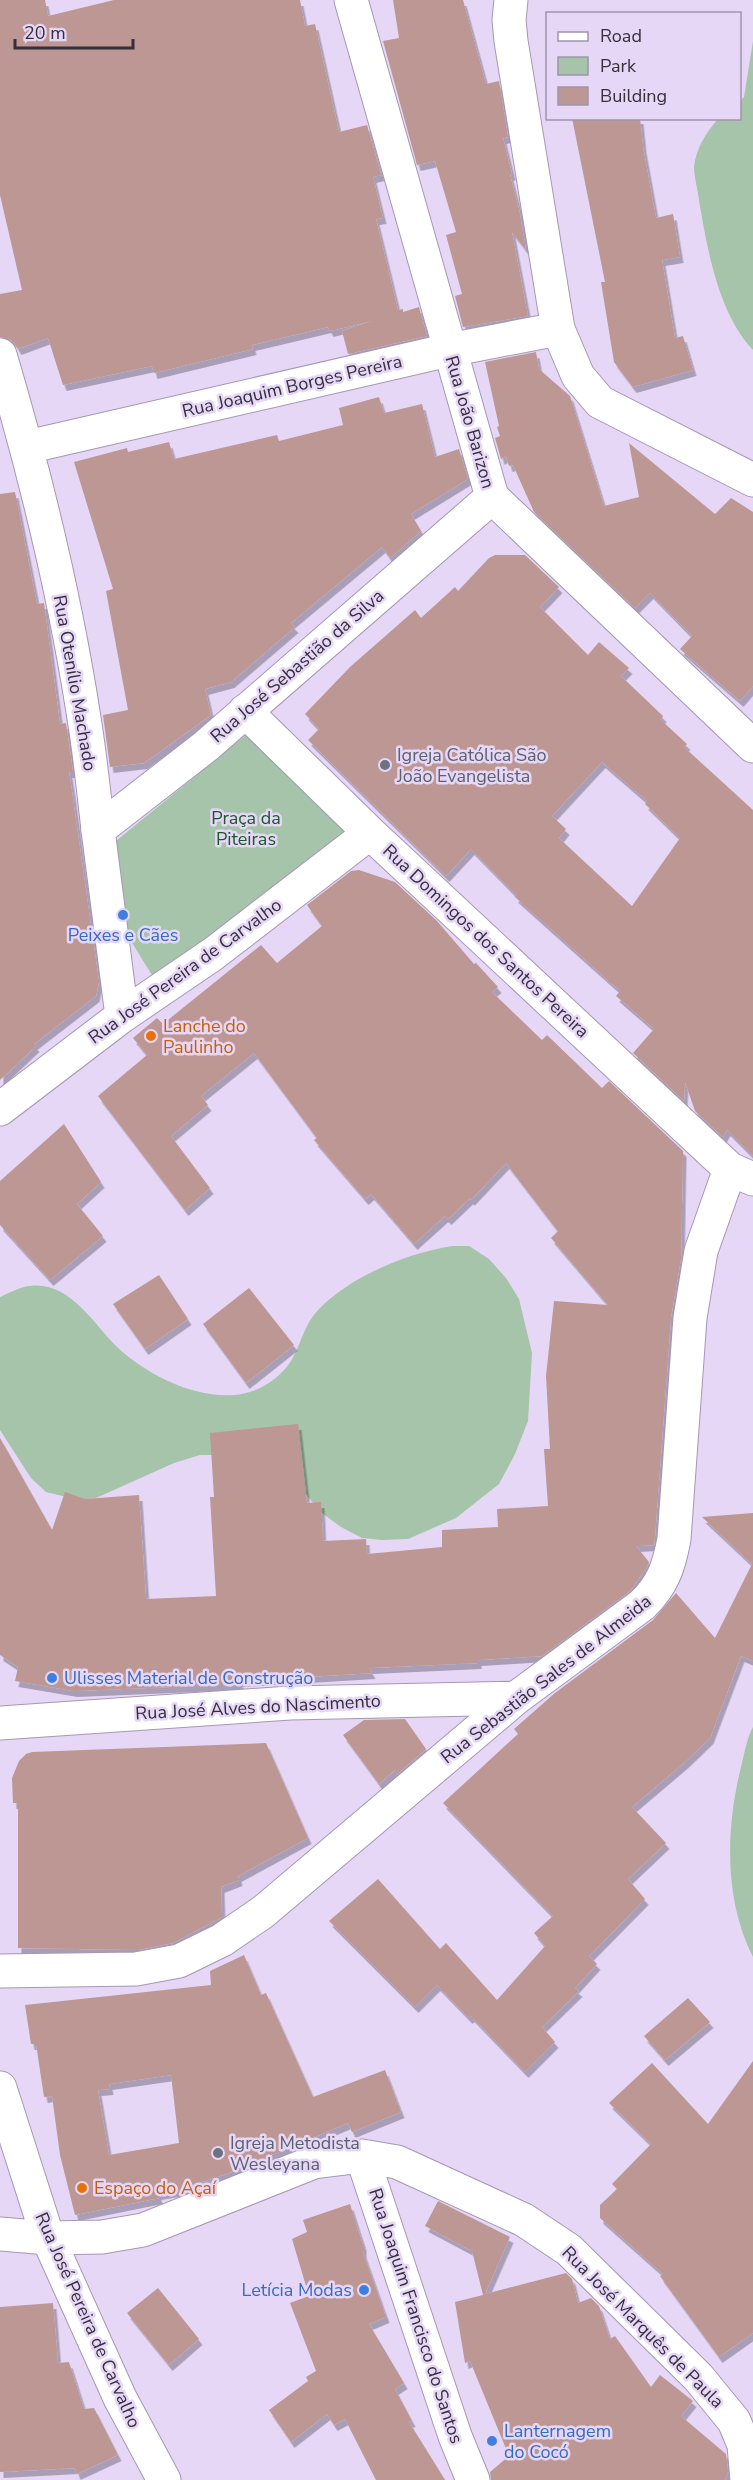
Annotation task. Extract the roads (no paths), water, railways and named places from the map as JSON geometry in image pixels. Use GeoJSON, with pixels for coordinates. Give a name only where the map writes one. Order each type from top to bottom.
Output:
{"type":"FeatureCollection","features":[{"type":"Feature","properties":{"kind":"street","name":"Rua João Barizon"},"geometry":{"type":"LineString","coordinates":[[351,0],[492,497],[753,746]]}},
{"type":"Feature","properties":{"kind":"street"},"geometry":{"type":"LineString","coordinates":[[511,0],[509,20],[511,41],[558,329],[578,376],[600,402],[753,480]]}},
{"type":"Feature","properties":{"kind":"street","name":"Rua Joaquim Borges Pereira"},"geometry":{"type":"LineString","coordinates":[[27,447],[449,350],[558,329]]}},
{"type":"Feature","properties":{"kind":"street","name":"Rua Otenílio Machado"},"geometry":{"type":"LineString","coordinates":[[0,355],[27,447],[68,629],[85,718],[122,1016]]}},
{"type":"Feature","properties":{"kind":"street","name":"Rua José Sebastião da Silva"},"geometry":{"type":"LineString","coordinates":[[98,831],[164,780],[492,497]]}},
{"type":"Feature","properties":{"kind":"street","name":"Rua Domingos dos Santos Pereira"},"geometry":{"type":"LineString","coordinates":[[245,711],[370,833],[741,1174]]}},
{"type":"Feature","properties":{"kind":"street","name":"Rua José Pereira de Carvalho"},"geometry":{"type":"LineString","coordinates":[[0,1108],[122,1016],[213,954],[370,833]]}},
{"type":"Feature","properties":{"kind":"street","name":"Rua Sebastião Sales de Almeida"},"geometry":{"type":"LineString","coordinates":[[0,1971],[136,1969],[158,1966],[179,1961],[222,1940],[283,1896],[516,1698],[642,1605],[663,1581],[670,1563],[674,1539],[690,1318],[701,1251],[741,1174]]}},
{"type":"Feature","properties":{"kind":"street","name":"Rua José Alves do Nascimento"},"geometry":{"type":"LineString","coordinates":[[0,1723],[290,1703],[516,1698]]}},
{"type":"Feature","properties":{"kind":"street","name":"Rua José Pereira de Carvalho"},"geometry":{"type":"LineString","coordinates":[[0,2088],[48,2238],[120,2398],[164,2480]]}},
{"type":"Feature","properties":{"kind":"street"},"geometry":{"type":"LineString","coordinates":[[0,2234],[48,2238],[102,2237],[142,2230],[314,2162],[362,2156]]}},
{"type":"Feature","properties":{"kind":"street","name":"Rua Joaquim Francisco do Santos"},"geometry":{"type":"LineString","coordinates":[[362,2156],[455,2436],[473,2480]]}},
{"type":"Feature","properties":{"kind":"street","name":"Rua José Marquês de Paula"},"geometry":{"type":"LineString","coordinates":[[362,2156],[398,2162],[435,2177],[524,2220],[569,2250],[698,2378],[734,2421],[744,2445],[747,2480]]}},
{"type":"Feature","properties":{"kind":"place","name":"Igreja Católica São João Evangelista"},"geometry":{"type":"Point","coordinates":[385,765]}},
{"type":"Feature","properties":{"kind":"place","name":"Peixes e Cães"},"geometry":{"type":"Point","coordinates":[123,915]}},
{"type":"Feature","properties":{"kind":"place","name":"Lanche do Paulinho"},"geometry":{"type":"Point","coordinates":[151,1036]}},
{"type":"Feature","properties":{"kind":"place","name":"Ulisses Material de Construção"},"geometry":{"type":"Point","coordinates":[52,1678]}},
{"type":"Feature","properties":{"kind":"place","name":"Igreja Metodista Wesleyana"},"geometry":{"type":"Point","coordinates":[218,2153]}},
{"type":"Feature","properties":{"kind":"place","name":"Espaço do Açaí"},"geometry":{"type":"Point","coordinates":[82,2188]}},
{"type":"Feature","properties":{"kind":"place","name":"Letícia Modas"},"geometry":{"type":"Point","coordinates":[364,2290]}},
{"type":"Feature","properties":{"kind":"place","name":"Lanternagem do Cocó"},"geometry":{"type":"Point","coordinates":[492,2441]}},
{"type":"Feature","properties":{"kind":"park label","name":"Praça da Piteiras"},"geometry":{"type":"Point","coordinates":[246,828]}}]}
